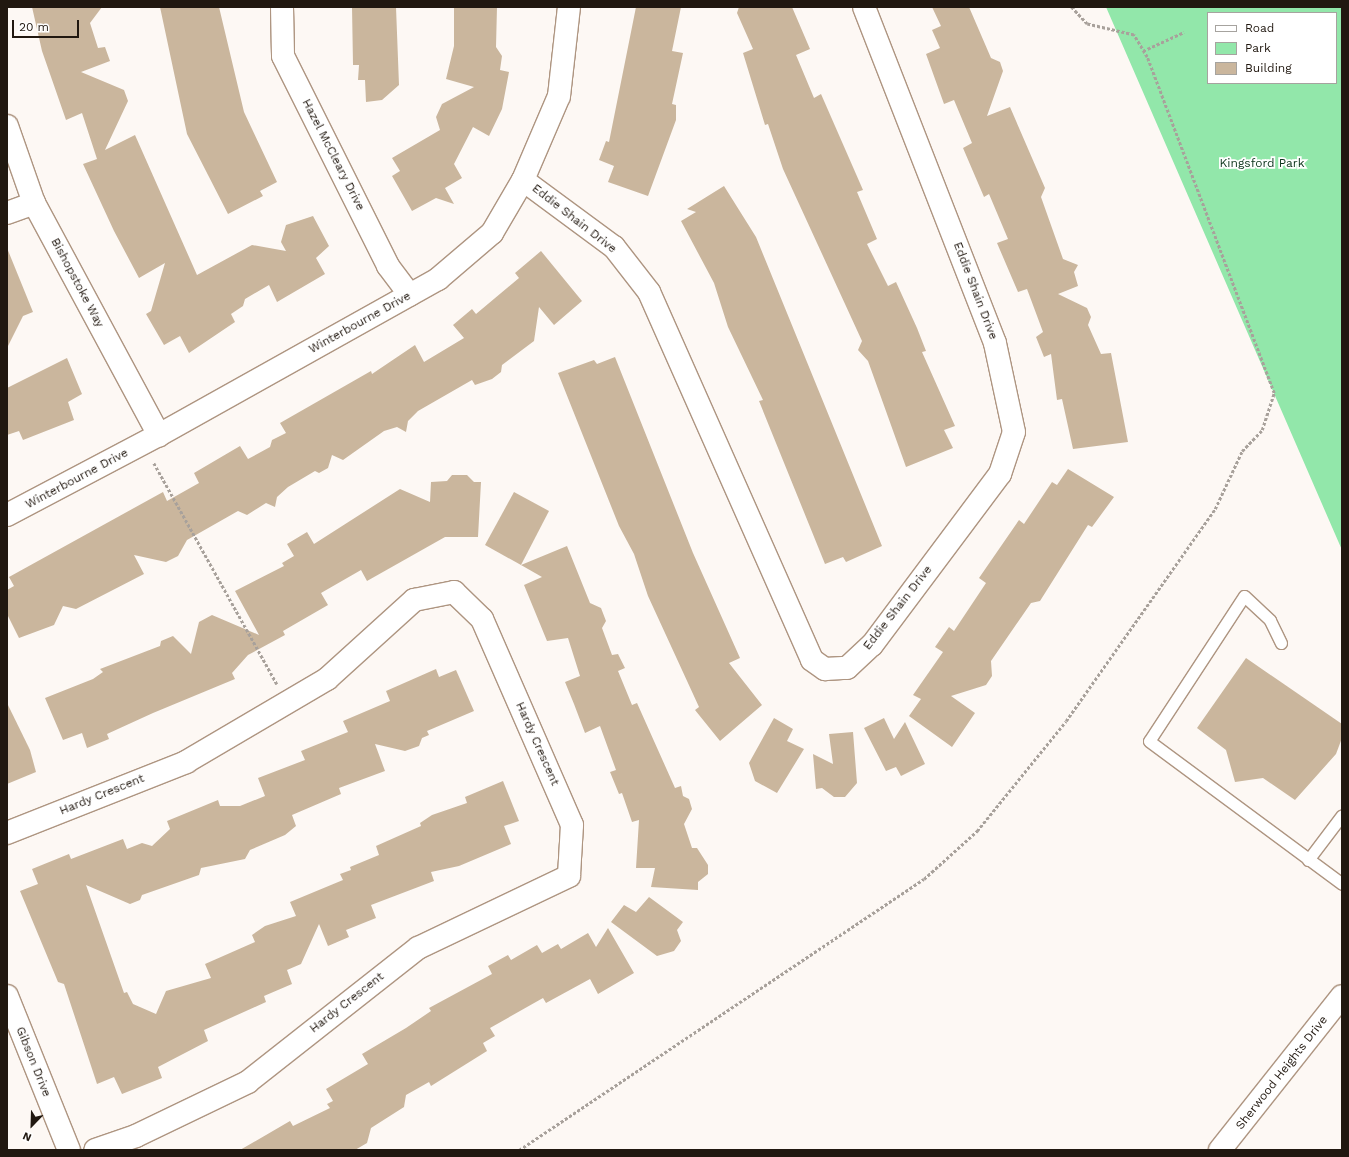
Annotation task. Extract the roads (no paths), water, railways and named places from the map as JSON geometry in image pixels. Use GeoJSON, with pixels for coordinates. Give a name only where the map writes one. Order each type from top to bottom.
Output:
{"type":"FeatureCollection","features":[{"type":"Feature","properties":{"kind":"street","name":"Hazel McCleary Drive"},"geometry":{"type":"LineString","coordinates":[[282,7],[283,56],[388,266],[410,295]]}},
{"type":"Feature","properties":{"kind":"street","name":"Winterbourne Drive"},"geometry":{"type":"LineString","coordinates":[[7,515],[151,440],[438,279],[492,234],[523,180],[559,96],[569,7]]}},
{"type":"Feature","properties":{"kind":"street","name":"Eddie Shain Drive"},"geometry":{"type":"LineString","coordinates":[[523,180],[614,247],[650,292],[812,660],[825,669],[847,668],[872,645],[1000,474],[1014,432],[995,343],[864,7]]}},
{"type":"Feature","properties":{"kind":"street","name":"Bishopstoke Way"},"geometry":{"type":"LineString","coordinates":[[7,126],[34,203],[151,440]]}},
{"type":"Feature","properties":{"kind":"street"},"geometry":{"type":"LineString","coordinates":[[7,213],[34,203]]}},
{"type":"Feature","properties":{"kind":"street","name":"Hardy Crescent"},"geometry":{"type":"LineString","coordinates":[[7,833],[186,762],[326,679],[414,600],[454,592],[482,619],[572,824],[569,876],[418,948],[248,1082],[136,1136],[96,1150]]}},
{"type":"Feature","properties":{"kind":"street","name":"Gibson Drive"},"geometry":{"type":"LineString","coordinates":[[7,996],[69,1150]]}},
{"type":"Feature","properties":{"kind":"street","name":"Sherwood Heights Drive"},"geometry":{"type":"LineString","coordinates":[[1220,1150],[1342,996]]}},
{"type":"Feature","properties":{"kind":"lane"},"geometry":{"type":"LineString","coordinates":[[1281,643],[1270,620],[1244,596],[1149,741],[1342,884]]}},
{"type":"Feature","properties":{"kind":"lane"},"geometry":{"type":"LineString","coordinates":[[1308,860],[1342,815]]}},
{"type":"Feature","properties":{"kind":"park label","name":"Kingsford Park"},"geometry":{"type":"Point","coordinates":[1262,164]}}]}
